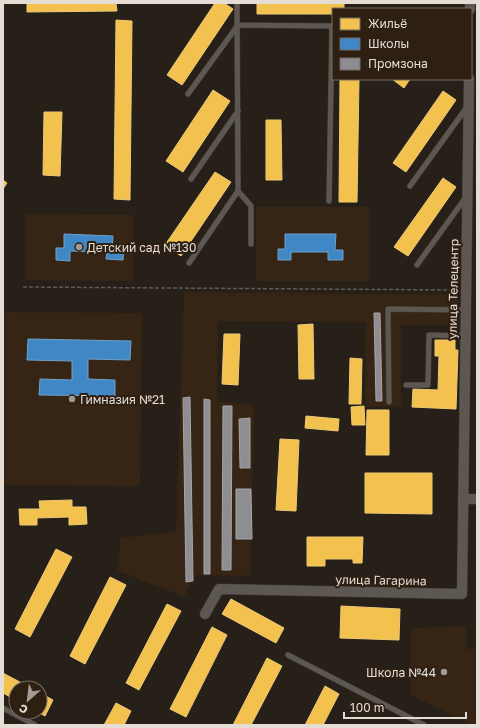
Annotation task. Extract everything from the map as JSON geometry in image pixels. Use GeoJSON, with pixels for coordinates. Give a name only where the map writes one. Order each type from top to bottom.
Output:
{"type":"FeatureCollection","features":[{"type":"Feature","properties":{"kind":"street","name":"улица Телецентр"},"geometry":{"type":"LineString","coordinates":[[463,499],[469,80]]}},
{"type":"Feature","properties":{"kind":"street"},"geometry":{"type":"LineString","coordinates":[[463,499],[477,499]]}},
{"type":"Feature","properties":{"kind":"street","name":"улица Гагарина"},"geometry":{"type":"LineString","coordinates":[[205,614],[219,589],[462,594],[463,499]]}},
{"type":"Feature","properties":{"kind":"lane"},"geometry":{"type":"LineString","coordinates":[[189,263],[238,191],[237,3]]}},
{"type":"Feature","properties":{"kind":"lane"},"geometry":{"type":"LineString","coordinates":[[188,94],[238,25]]}},
{"type":"Feature","properties":{"kind":"lane"},"geometry":{"type":"LineString","coordinates":[[238,25],[332,26],[329,201]]}},
{"type":"Feature","properties":{"kind":"lane"},"geometry":{"type":"LineString","coordinates":[[410,186],[469,105]]}},
{"type":"Feature","properties":{"kind":"lane"},"geometry":{"type":"LineString","coordinates":[[191,179],[238,110]]}},
{"type":"Feature","properties":{"kind":"lane"},"geometry":{"type":"LineString","coordinates":[[238,191],[251,206],[251,244]]}},
{"type":"Feature","properties":{"kind":"lane"},"geometry":{"type":"LineString","coordinates":[[417,265],[467,195]]}},
{"type":"Feature","properties":{"kind":"lane"},"geometry":{"type":"LineString","coordinates":[[389,402],[388,310],[466,310]]}},
{"type":"Feature","properties":{"kind":"lane"},"geometry":{"type":"LineString","coordinates":[[406,385],[428,385],[429,335],[465,336]]}},
{"type":"Feature","properties":{"kind":"lane"},"geometry":{"type":"LineString","coordinates":[[288,655],[424,725]]}},
{"type":"Feature","properties":{"kind":"lane"},"geometry":{"type":"LineString","coordinates":[[3,708],[35,725]]}},
{"type":"Feature","properties":{"kind":"path"},"geometry":{"type":"LineString","coordinates":[[23,287],[456,290]]}},
{"type":"Feature","properties":{"kind":"shaded area"},"geometry":{"type":"Polygon","coordinates":[[[256,207],[369,207],[369,281],[256,281],[256,207]]]}},
{"type":"Feature","properties":{"kind":"shaded area","name":"Детский сад №130"},"geometry":{"type":"Polygon","coordinates":[[[25,214],[133,215],[133,281],[25,280],[25,214]]]}},
{"type":"Feature","properties":{"kind":"shaded area"},"geometry":{"type":"Polygon","coordinates":[[[184,292],[458,295],[458,325],[401,325],[401,406],[365,407],[366,322],[218,321],[217,402],[254,405],[250,576],[195,575],[184,597],[118,571],[120,538],[176,532],[184,292]]]}},
{"type":"Feature","properties":{"kind":"shaded area","name":"Гимназия №21"},"geometry":{"type":"Polygon","coordinates":[[[3,312],[142,313],[140,486],[3,485],[3,312]]]}},
{"type":"Feature","properties":{"kind":"shaded area","name":"Школа №44"},"geometry":{"type":"Polygon","coordinates":[[[467,626],[466,649],[477,649],[477,725],[472,725],[411,695],[411,628],[467,626]]]}},
{"type":"Feature","properties":{"kind":"building: Жильё"},"geometry":{"type":"Polygon","coordinates":[[[27,3],[116,3],[117,11],[27,12],[27,3]]]}},
{"type":"Feature","properties":{"kind":"building: Жильё"},"geometry":{"type":"Polygon","coordinates":[[[215,3],[224,3],[233,9],[182,85],[167,75],[215,3]]]}},
{"type":"Feature","properties":{"kind":"building: Жильё"},"geometry":{"type":"Polygon","coordinates":[[[257,3],[344,3],[344,8],[332,8],[332,14],[257,14],[257,3]]]}},
{"type":"Feature","properties":{"kind":"building: Жильё"},"geometry":{"type":"Polygon","coordinates":[[[116,20],[132,21],[130,200],[114,199],[116,20]]]}},
{"type":"Feature","properties":{"kind":"building: Жильё"},"geometry":{"type":"Polygon","coordinates":[[[340,80],[359,80],[357,202],[339,202],[340,80]]]}},
{"type":"Feature","properties":{"kind":"building: Жильё"},"geometry":{"type":"Polygon","coordinates":[[[393,80],[409,80],[404,88],[393,80]]]}},
{"type":"Feature","properties":{"kind":"building: Жильё"},"geometry":{"type":"Polygon","coordinates":[[[213,90],[230,101],[183,172],[166,161],[213,90]]]}},
{"type":"Feature","properties":{"kind":"building: Жильё"},"geometry":{"type":"Polygon","coordinates":[[[443,91],[456,100],[406,172],[393,163],[443,91]]]}},
{"type":"Feature","properties":{"kind":"building: Жильё"},"geometry":{"type":"Polygon","coordinates":[[[44,112],[62,112],[60,176],[43,175],[44,112]]]}},
{"type":"Feature","properties":{"kind":"building: Жильё"},"geometry":{"type":"Polygon","coordinates":[[[266,120],[281,120],[282,180],[266,180],[266,120]]]}},
{"type":"Feature","properties":{"kind":"building: Жильё"},"geometry":{"type":"Polygon","coordinates":[[[215,172],[231,182],[181,256],[165,245],[215,172]]]}},
{"type":"Feature","properties":{"kind":"building: Жильё"},"geometry":{"type":"Polygon","coordinates":[[[443,178],[456,187],[408,256],[394,247],[443,178]]]}},
{"type":"Feature","properties":{"kind":"building: Жильё"},"geometry":{"type":"Polygon","coordinates":[[[3,180],[7,183],[3,189],[3,180]]]}},
{"type":"Feature","properties":{"kind":"building: Жильё"},"geometry":{"type":"Polygon","coordinates":[[[313,324],[314,379],[299,379],[298,325],[313,324]]]}},
{"type":"Feature","properties":{"kind":"building: Жильё"},"geometry":{"type":"Polygon","coordinates":[[[224,334],[240,334],[238,385],[222,384],[224,334]]]}},
{"type":"Feature","properties":{"kind":"building: Жильё"},"geometry":{"type":"Polygon","coordinates":[[[435,340],[455,340],[455,350],[458,350],[456,409],[412,407],[413,389],[438,390],[439,356],[435,356],[435,340]]]}},
{"type":"Feature","properties":{"kind":"building: Жильё"},"geometry":{"type":"Polygon","coordinates":[[[350,358],[362,359],[361,404],[349,404],[350,358]]]}},
{"type":"Feature","properties":{"kind":"building: Жильё"},"geometry":{"type":"Polygon","coordinates":[[[364,406],[365,425],[352,425],[351,407],[364,406]]]}},
{"type":"Feature","properties":{"kind":"building: Жильё"},"geometry":{"type":"Polygon","coordinates":[[[367,410],[389,410],[389,455],[366,455],[367,410]]]}},
{"type":"Feature","properties":{"kind":"building: Жильё"},"geometry":{"type":"Polygon","coordinates":[[[306,416],[339,419],[338,431],[305,428],[306,416]]]}},
{"type":"Feature","properties":{"kind":"building: Жильё"},"geometry":{"type":"Polygon","coordinates":[[[280,439],[299,440],[296,511],[276,510],[280,439]]]}},
{"type":"Feature","properties":{"kind":"building: Жильё"},"geometry":{"type":"Polygon","coordinates":[[[365,473],[432,473],[432,514],[365,513],[365,473]]]}},
{"type":"Feature","properties":{"kind":"building: Жильё"},"geometry":{"type":"Polygon","coordinates":[[[72,500],[72,507],[86,507],[87,524],[69,525],[69,517],[37,518],[37,525],[20,525],[19,509],[40,509],[39,501],[72,500]]]}},
{"type":"Feature","properties":{"kind":"building: Жильё"},"geometry":{"type":"Polygon","coordinates":[[[307,537],[363,537],[362,563],[353,563],[353,559],[325,559],[325,566],[307,566],[307,537]]]}},
{"type":"Feature","properties":{"kind":"building: Жильё"},"geometry":{"type":"Polygon","coordinates":[[[56,549],[72,557],[30,637],[15,629],[56,549]]]}},
{"type":"Feature","properties":{"kind":"building: Жильё"},"geometry":{"type":"Polygon","coordinates":[[[110,577],[126,585],[85,664],[70,656],[110,577]]]}},
{"type":"Feature","properties":{"kind":"building: Жильё"},"geometry":{"type":"Polygon","coordinates":[[[231,599],[284,628],[276,643],[222,614],[231,599]]]}},
{"type":"Feature","properties":{"kind":"building: Жильё"},"geometry":{"type":"Polygon","coordinates":[[[167,604],[181,611],[139,690],[126,683],[167,604]]]}},
{"type":"Feature","properties":{"kind":"building: Жильё"},"geometry":{"type":"Polygon","coordinates":[[[341,606],[400,609],[399,640],[340,638],[341,606]]]}},
{"type":"Feature","properties":{"kind":"building: Жильё"},"geometry":{"type":"Polygon","coordinates":[[[212,627],[227,635],[186,717],[170,709],[212,627]]]}},
{"type":"Feature","properties":{"kind":"building: Жильё"},"geometry":{"type":"Polygon","coordinates":[[[267,658],[282,666],[251,725],[233,725],[267,658]]]}},
{"type":"Feature","properties":{"kind":"building: Жильё"},"geometry":{"type":"Polygon","coordinates":[[[3,673],[16,680],[8,680],[8,696],[3,693],[3,673]]]}},
{"type":"Feature","properties":{"kind":"building: Жильё"},"geometry":{"type":"Polygon","coordinates":[[[325,686],[339,694],[323,725],[305,725],[325,686]]]}},
{"type":"Feature","properties":{"kind":"building: Жильё"},"geometry":{"type":"Polygon","coordinates":[[[48,697],[53,700],[48,710],[48,697]]]}},
{"type":"Feature","properties":{"kind":"building: Жильё"},"geometry":{"type":"Polygon","coordinates":[[[116,703],[131,711],[124,725],[104,725],[116,703]]]}},
{"type":"Feature","properties":{"kind":"building: Школы"},"geometry":{"type":"Polygon","coordinates":[[[64,234],[113,236],[112,249],[124,249],[123,260],[106,259],[107,252],[70,251],[70,261],[56,260],[56,248],[64,248],[64,234]]]}},
{"type":"Feature","properties":{"kind":"building: Школы"},"geometry":{"type":"Polygon","coordinates":[[[285,234],[336,234],[335,250],[343,250],[343,260],[328,260],[328,252],[291,252],[291,260],[278,260],[278,249],[285,249],[285,234]]]}},
{"type":"Feature","properties":{"kind":"building: Школы"},"geometry":{"type":"Polygon","coordinates":[[[28,339],[131,341],[130,360],[88,359],[88,379],[115,380],[115,396],[39,395],[40,379],[72,380],[72,361],[27,360],[28,339]]]}},
{"type":"Feature","properties":{"kind":"building: Промзона"},"geometry":{"type":"Polygon","coordinates":[[[374,313],[380,313],[382,401],[376,401],[374,313]]]}},
{"type":"Feature","properties":{"kind":"building: Промзона"},"geometry":{"type":"Polygon","coordinates":[[[190,397],[193,581],[186,582],[183,398],[190,397]]]}},
{"type":"Feature","properties":{"kind":"building: Промзона"},"geometry":{"type":"Polygon","coordinates":[[[204,399],[210,400],[210,574],[204,574],[204,399]]]}},
{"type":"Feature","properties":{"kind":"building: Промзона"},"geometry":{"type":"Polygon","coordinates":[[[223,406],[232,406],[231,570],[222,570],[223,406]]]}},
{"type":"Feature","properties":{"kind":"building: Промзона"},"geometry":{"type":"Polygon","coordinates":[[[250,418],[250,468],[240,468],[239,419],[250,418]]]}},
{"type":"Feature","properties":{"kind":"building: Промзона"},"geometry":{"type":"Polygon","coordinates":[[[236,489],[251,489],[252,539],[236,539],[236,489]]]}},
{"type":"Feature","properties":{"kind":"place","name":"Детский сад №130"},"geometry":{"type":"Point","coordinates":[79,247]}},
{"type":"Feature","properties":{"kind":"place","name":"Гимназия №21"},"geometry":{"type":"Point","coordinates":[72,399]}},
{"type":"Feature","properties":{"kind":"place","name":"Школа №44"},"geometry":{"type":"Point","coordinates":[444,672]}}]}
